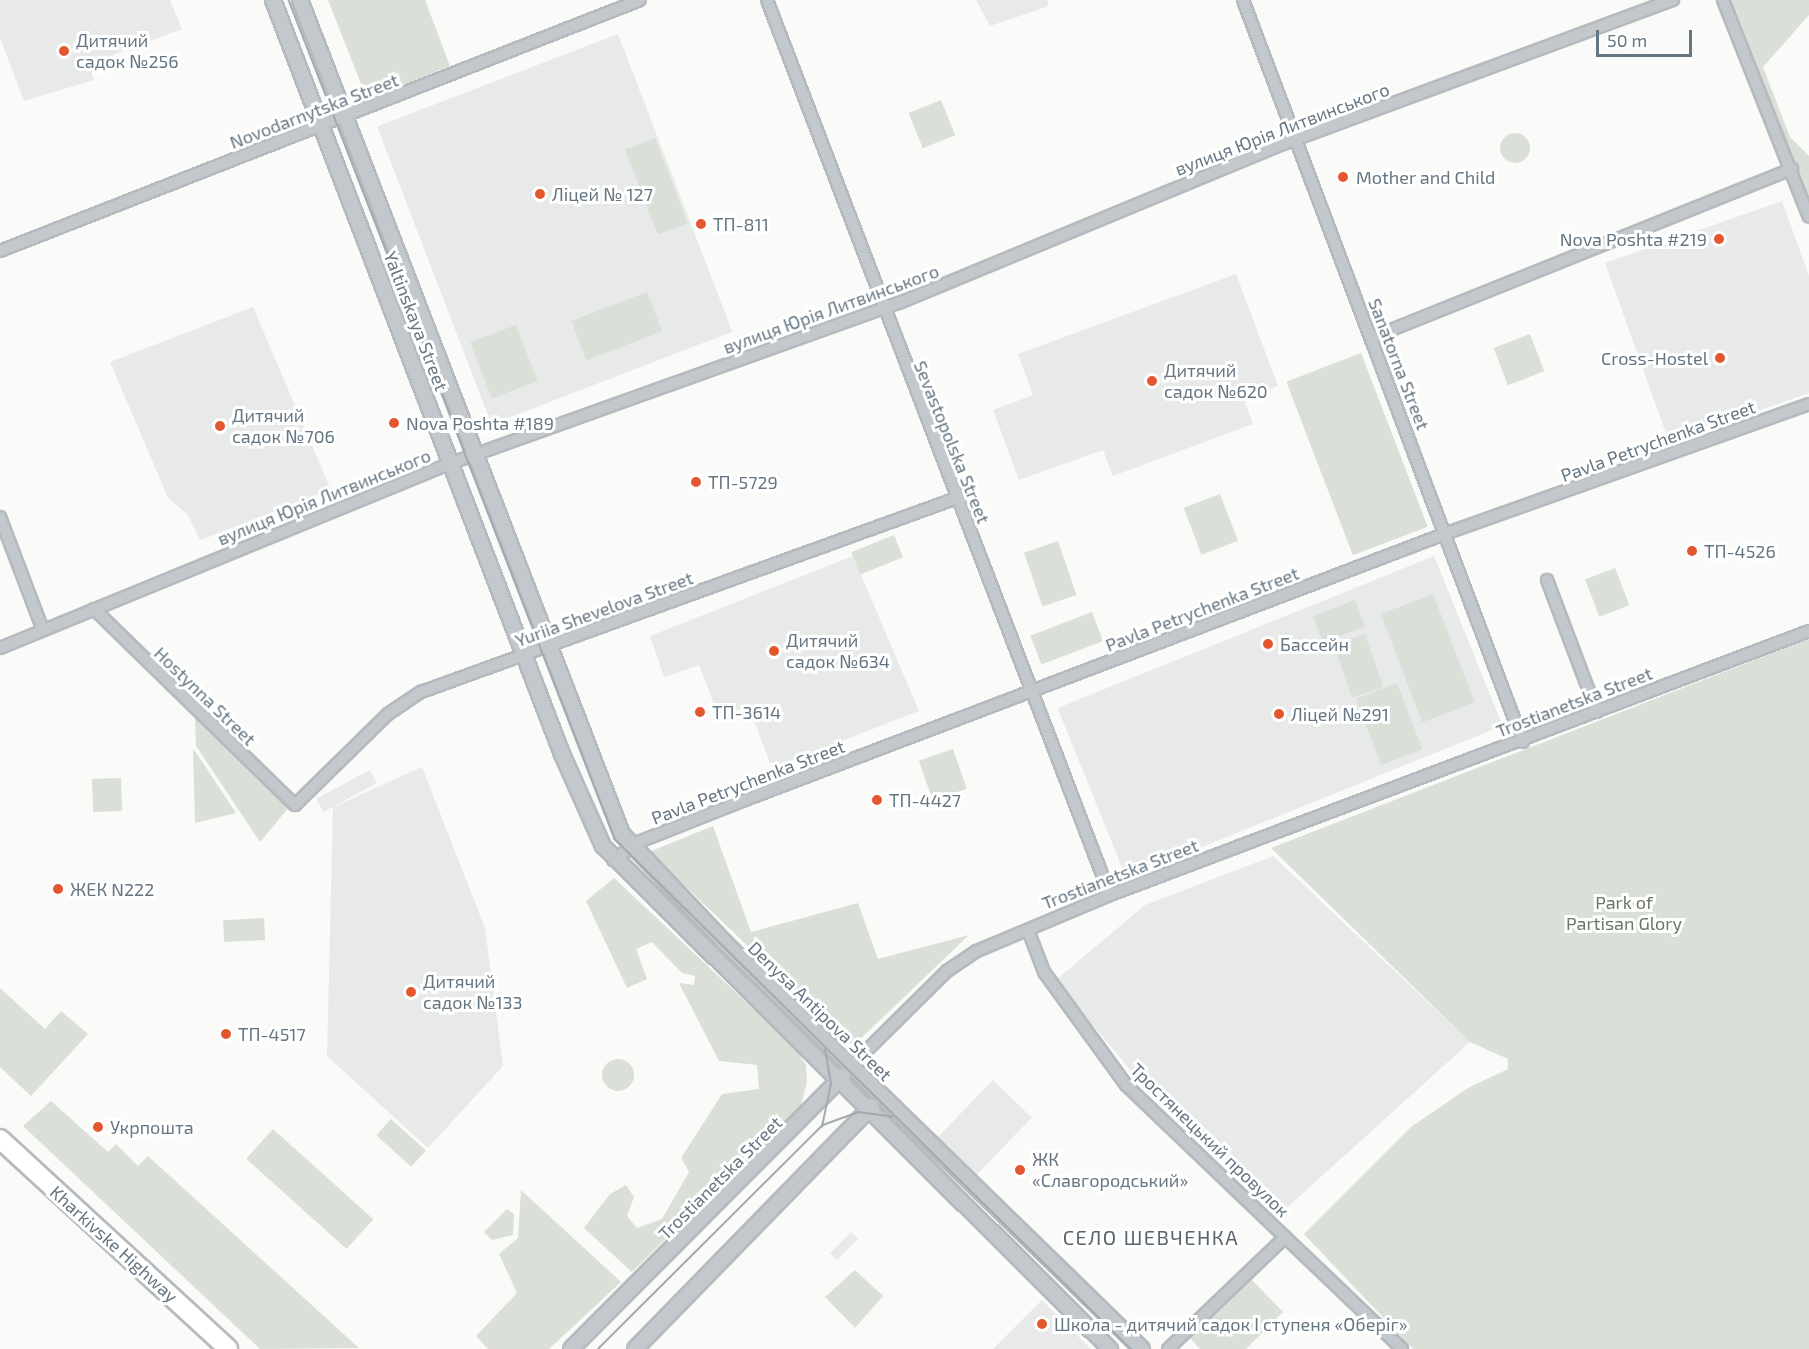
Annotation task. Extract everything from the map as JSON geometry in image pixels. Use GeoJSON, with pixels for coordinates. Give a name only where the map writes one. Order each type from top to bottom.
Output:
{"type":"FeatureCollection","features":[{"type":"Feature","properties":{"kind":"main road","name":"Kharkivske Highway"},"geometry":{"type":"LineString","coordinates":[[0,1139],[228,1349]]}},
{"type":"Feature","properties":{"kind":"street","name":"Yaltinskaya Street"},"geometry":{"type":"LineString","coordinates":[[273,0],[525,656]]}},
{"type":"Feature","properties":{"kind":"street","name":"Yaltinskaya Street"},"geometry":{"type":"LineString","coordinates":[[300,0],[549,647]]}},
{"type":"Feature","properties":{"kind":"street","name":"Novodarnytska Street"},"geometry":{"type":"LineString","coordinates":[[0,251],[639,0]]}},
{"type":"Feature","properties":{"kind":"street","name":"Sevastopolska Street"},"geometry":{"type":"LineString","coordinates":[[767,0],[882,309],[1033,691],[1110,895]]}},
{"type":"Feature","properties":{"kind":"street","name":"Sanatorna Street"},"geometry":{"type":"LineString","coordinates":[[1242,0],[1294,140],[1448,533],[1523,742]]}},
{"type":"Feature","properties":{"kind":"street","name":"вулиця Юрія Литвинського"},"geometry":{"type":"LineString","coordinates":[[0,648],[452,463],[882,309],[1294,140],[1673,0]]}},
{"type":"Feature","properties":{"kind":"street"},"geometry":{"type":"LineString","coordinates":[[1723,0],[1809,217]]}},
{"type":"Feature","properties":{"kind":"street"},"geometry":{"type":"LineString","coordinates":[[1371,338],[1791,169]]}},
{"type":"Feature","properties":{"kind":"street","name":"Pavla Petrychenka Street"},"geometry":{"type":"LineString","coordinates":[[613,860],[631,847],[1033,691],[1448,533],[1809,404]]}},
{"type":"Feature","properties":{"kind":"street","name":"Yuriia Shevelova Street"},"geometry":{"type":"LineString","coordinates":[[295,805],[388,714],[413,697],[957,498]]}},
{"type":"Feature","properties":{"kind":"street"},"geometry":{"type":"LineString","coordinates":[[0,517],[43,630]]}},
{"type":"Feature","properties":{"kind":"street"},"geometry":{"type":"LineString","coordinates":[[1546,580],[1598,712]]}},
{"type":"Feature","properties":{"kind":"street","name":"Hostynna Street"},"geometry":{"type":"LineString","coordinates":[[94,609],[295,805]]}},
{"type":"Feature","properties":{"kind":"street","name":"Trostianetska Street"},"geometry":{"type":"LineString","coordinates":[[571,1349],[947,971],[1028,930],[1110,895],[1523,742],[1809,631]]}},
{"type":"Feature","properties":{"kind":"street","name":"Denysa Antipova Street"},"geometry":{"type":"LineString","coordinates":[[549,647],[631,847],[851,1066],[1142,1349]]}},
{"type":"Feature","properties":{"kind":"street","name":"Denysa Antipova Street"},"geometry":{"type":"LineString","coordinates":[[525,656],[593,827],[613,860],[1110,1349]]}},
{"type":"Feature","properties":{"kind":"street","name":"Тростянецький провулок"},"geometry":{"type":"LineString","coordinates":[[1028,930],[1044,972],[1126,1085],[1402,1349]]}},
{"type":"Feature","properties":{"kind":"street"},"geometry":{"type":"LineString","coordinates":[[635,1349],[881,1095]]}},
{"type":"Feature","properties":{"kind":"street"},"geometry":{"type":"LineString","coordinates":[[1168,1349],[1286,1237]]}},
{"type":"Feature","properties":{"kind":"shaded area","name":"Дитячий садок №256"},"geometry":{"type":"Polygon","coordinates":[[[0,0],[170,0],[182,29],[89,64],[94,80],[24,101],[0,38],[0,0]]]}},
{"type":"Feature","properties":{"kind":"shaded area"},"geometry":{"type":"Polygon","coordinates":[[[976,0],[1047,0],[1049,6],[990,26],[976,0]]]}},
{"type":"Feature","properties":{"kind":"shaded area","name":"Ліцей № 127"},"geometry":{"type":"Polygon","coordinates":[[[618,34],[732,332],[491,424],[377,126],[618,34]]]}},
{"type":"Feature","properties":{"kind":"shaded area"},"geometry":{"type":"Polygon","coordinates":[[[1782,201],[1809,276],[1809,393],[1669,442],[1605,263],[1782,201]]]}},
{"type":"Feature","properties":{"kind":"shaded area","name":"Дитячий садок №620"},"geometry":{"type":"Polygon","coordinates":[[[1236,274],[1278,386],[1244,399],[1253,424],[1113,476],[1103,450],[1019,480],[993,410],[1033,395],[1018,354],[1236,274]]]}},
{"type":"Feature","properties":{"kind":"shaded area","name":"Дитячий садок №706"},"geometry":{"type":"Polygon","coordinates":[[[253,307],[331,490],[200,540],[188,515],[168,498],[110,362],[253,307]]]}},
{"type":"Feature","properties":{"kind":"shaded area","name":"Дитячий садок №634"},"geometry":{"type":"Polygon","coordinates":[[[853,556],[919,711],[772,768],[750,710],[716,709],[699,665],[664,677],[650,636],[853,556]]]}},
{"type":"Feature","properties":{"kind":"shaded area","name":"Ліцей №291"},"geometry":{"type":"Polygon","coordinates":[[[1434,556],[1503,726],[1126,878],[1058,708],[1434,556]]]}},
{"type":"Feature","properties":{"kind":"shaded area","name":"Дитячий садок №133"},"geometry":{"type":"Polygon","coordinates":[[[422,767],[485,928],[503,1066],[428,1148],[327,1056],[333,807],[422,767]]]}},
{"type":"Feature","properties":{"kind":"shaded area"},"geometry":{"type":"Polygon","coordinates":[[[370,770],[377,783],[323,812],[316,799],[370,770]]]}},
{"type":"Feature","properties":{"kind":"shaded area"},"geometry":{"type":"Polygon","coordinates":[[[1273,856],[1470,1042],[1281,1213],[1153,1085],[1131,1071],[1056,980],[1145,905],[1273,856]]]}},
{"type":"Feature","properties":{"kind":"shaded area"},"geometry":{"type":"Polygon","coordinates":[[[993,1080],[1032,1118],[974,1177],[935,1140],[993,1080]]]}},
{"type":"Feature","properties":{"kind":"shaded area"},"geometry":{"type":"Polygon","coordinates":[[[851,1232],[858,1239],[837,1260],[830,1253],[851,1232]]]}},
{"type":"Feature","properties":{"kind":"shaded area","name":"Школа - дитячий садок І ступеня «Оберіг»"},"geometry":{"type":"Polygon","coordinates":[[[1042,1300],[1091,1349],[993,1349],[1042,1300]]]}},
{"type":"Feature","properties":{"kind":"green space"},"geometry":{"type":"Polygon","coordinates":[[[328,0],[425,0],[450,66],[367,99],[328,0]]]}},
{"type":"Feature","properties":{"kind":"green space"},"geometry":{"type":"Polygon","coordinates":[[[1723,0],[1809,0],[1809,15],[1763,67],[1790,137],[1809,156],[1809,217],[1723,0]]]}},
{"type":"Feature","properties":{"kind":"green space"},"geometry":{"type":"Polygon","coordinates":[[[941,100],[955,135],[923,148],[909,113],[941,100]]]}},
{"type":"Feature","properties":{"kind":"green space"},"geometry":{"type":"Polygon","coordinates":[[[1515,133],[1521,134],[1529,142],[1529,154],[1521,162],[1515,163],[1509,162],[1501,154],[1500,148],[1501,142],[1509,134],[1515,133]]]}},
{"type":"Feature","properties":{"kind":"green space"},"geometry":{"type":"Polygon","coordinates":[[[655,138],[688,223],[658,234],[625,149],[655,138]]]}},
{"type":"Feature","properties":{"kind":"green space"},"geometry":{"type":"Polygon","coordinates":[[[647,292],[662,331],[586,360],[571,321],[647,292]]]}},
{"type":"Feature","properties":{"kind":"green space"},"geometry":{"type":"Polygon","coordinates":[[[516,325],[538,381],[492,399],[470,343],[516,325]]]}},
{"type":"Feature","properties":{"kind":"green space"},"geometry":{"type":"Polygon","coordinates":[[[1530,334],[1544,371],[1508,385],[1494,348],[1530,334]]]}},
{"type":"Feature","properties":{"kind":"green space"},"geometry":{"type":"Polygon","coordinates":[[[1361,353],[1428,527],[1353,555],[1286,382],[1361,353]]]}},
{"type":"Feature","properties":{"kind":"green space"},"geometry":{"type":"Polygon","coordinates":[[[1220,494],[1238,541],[1202,555],[1184,508],[1220,494]]]}},
{"type":"Feature","properties":{"kind":"green space"},"geometry":{"type":"Polygon","coordinates":[[[894,535],[903,557],[860,574],[851,552],[894,535]]]}},
{"type":"Feature","properties":{"kind":"green space"},"geometry":{"type":"Polygon","coordinates":[[[1058,541],[1077,595],[1043,607],[1024,553],[1058,541]]]}},
{"type":"Feature","properties":{"kind":"green space"},"geometry":{"type":"Polygon","coordinates":[[[1615,568],[1629,605],[1599,617],[1585,579],[1615,568]]]}},
{"type":"Feature","properties":{"kind":"green space"},"geometry":{"type":"Polygon","coordinates":[[[1433,594],[1475,702],[1422,722],[1381,614],[1433,594]]]}},
{"type":"Feature","properties":{"kind":"green space"},"geometry":{"type":"Polygon","coordinates":[[[1355,600],[1365,626],[1323,642],[1313,616],[1355,600]]]}},
{"type":"Feature","properties":{"kind":"green space"},"geometry":{"type":"Polygon","coordinates":[[[1092,612],[1103,641],[1041,665],[1030,636],[1092,612]]]}},
{"type":"Feature","properties":{"kind":"green space"},"geometry":{"type":"Polygon","coordinates":[[[1365,634],[1383,687],[1352,698],[1334,645],[1365,634]]]}},
{"type":"Feature","properties":{"kind":"green space","name":"Park of Partisan Glory"},"geometry":{"type":"Polygon","coordinates":[[[1809,639],[1809,1349],[1413,1349],[1304,1234],[1411,1127],[1468,1088],[1508,1069],[1508,1059],[1470,1042],[1271,848],[1809,639]]]}},
{"type":"Feature","properties":{"kind":"green space"},"geometry":{"type":"Polygon","coordinates":[[[1397,683],[1422,749],[1381,765],[1356,699],[1397,683]]]}},
{"type":"Feature","properties":{"kind":"green space"},"geometry":{"type":"Polygon","coordinates":[[[195,715],[290,806],[260,842],[196,746],[195,715]]]}},
{"type":"Feature","properties":{"kind":"green space"},"geometry":{"type":"Polygon","coordinates":[[[193,749],[197,754],[236,813],[195,823],[193,749]]]}},
{"type":"Feature","properties":{"kind":"green space"},"geometry":{"type":"Polygon","coordinates":[[[953,749],[967,789],[933,800],[919,761],[953,749]]]}},
{"type":"Feature","properties":{"kind":"green space"},"geometry":{"type":"Polygon","coordinates":[[[121,778],[122,811],[93,812],[92,779],[121,778]]]}},
{"type":"Feature","properties":{"kind":"green space"},"geometry":{"type":"Polygon","coordinates":[[[713,826],[751,932],[858,903],[878,959],[969,935],[853,1046],[649,852],[713,826]]]}},
{"type":"Feature","properties":{"kind":"green space"},"geometry":{"type":"Polygon","coordinates":[[[614,878],[795,1048],[806,1065],[807,1082],[801,1105],[632,1272],[584,1228],[610,1194],[626,1185],[634,1197],[627,1216],[637,1228],[662,1219],[689,1172],[681,1158],[722,1094],[759,1089],[757,1065],[719,1061],[679,983],[694,985],[695,976],[682,973],[652,942],[636,949],[647,979],[627,988],[586,901],[614,878]]]}},
{"type":"Feature","properties":{"kind":"green space"},"geometry":{"type":"Polygon","coordinates":[[[264,918],[265,940],[224,942],[223,920],[264,918]]]}},
{"type":"Feature","properties":{"kind":"green space"},"geometry":{"type":"Polygon","coordinates":[[[0,988],[45,1029],[61,1011],[88,1034],[31,1096],[0,1067],[0,988]]]}},
{"type":"Feature","properties":{"kind":"green space"},"geometry":{"type":"Polygon","coordinates":[[[618,1059],[629,1064],[634,1075],[629,1086],[618,1091],[607,1086],[602,1075],[607,1064],[618,1059]]]}},
{"type":"Feature","properties":{"kind":"green space"},"geometry":{"type":"Polygon","coordinates":[[[51,1101],[108,1152],[116,1144],[138,1166],[148,1156],[359,1348],[260,1349],[23,1126],[51,1101]]]}},
{"type":"Feature","properties":{"kind":"green space"},"geometry":{"type":"Polygon","coordinates":[[[391,1119],[426,1150],[411,1167],[376,1135],[391,1119]]]}},
{"type":"Feature","properties":{"kind":"green space"},"geometry":{"type":"Polygon","coordinates":[[[273,1129],[373,1219],[347,1249],[246,1159],[273,1129]]]}},
{"type":"Feature","properties":{"kind":"green space"},"geometry":{"type":"Polygon","coordinates":[[[521,1190],[621,1282],[549,1349],[488,1349],[476,1336],[517,1293],[499,1254],[518,1238],[521,1190]]]}},
{"type":"Feature","properties":{"kind":"green space"},"geometry":{"type":"Polygon","coordinates":[[[507,1209],[514,1214],[513,1235],[492,1240],[484,1232],[507,1209]]]}},
{"type":"Feature","properties":{"kind":"green space"},"geometry":{"type":"Polygon","coordinates":[[[855,1270],[883,1296],[855,1328],[825,1297],[855,1270]]]}},
{"type":"Feature","properties":{"kind":"green space"},"geometry":{"type":"Polygon","coordinates":[[[1251,1279],[1283,1312],[1246,1349],[1200,1349],[1190,1338],[1251,1279]]]}},
{"type":"Feature","properties":{"kind":"tram line"},"geometry":{"type":"LineString","coordinates":[[289,0],[615,839],[1131,1349]]}},
{"type":"Feature","properties":{"kind":"tram line"},"geometry":{"type":"LineString","coordinates":[[822,1127],[831,1084],[825,1051]]}},
{"type":"Feature","properties":{"kind":"tram line"},"geometry":{"type":"LineString","coordinates":[[598,1349],[823,1125],[859,1112],[893,1117]]}},
{"type":"Feature","properties":{"kind":"place","name":"Дитячий садок №256"},"geometry":{"type":"Point","coordinates":[64,51]}},
{"type":"Feature","properties":{"kind":"place","name":"Mother and Child"},"geometry":{"type":"Point","coordinates":[1343,177]}},
{"type":"Feature","properties":{"kind":"place","name":"Ліцей № 127"},"geometry":{"type":"Point","coordinates":[540,194]}},
{"type":"Feature","properties":{"kind":"place","name":"ТП-811"},"geometry":{"type":"Point","coordinates":[701,224]}},
{"type":"Feature","properties":{"kind":"place","name":"Nova Poshta #219"},"geometry":{"type":"Point","coordinates":[1719,239]}},
{"type":"Feature","properties":{"kind":"place","name":"Cross-Hostel"},"geometry":{"type":"Point","coordinates":[1720,358]}},
{"type":"Feature","properties":{"kind":"place","name":"Дитячий садок №620"},"geometry":{"type":"Point","coordinates":[1152,381]}},
{"type":"Feature","properties":{"kind":"place","name":"Nova Poshta #189"},"geometry":{"type":"Point","coordinates":[394,423]}},
{"type":"Feature","properties":{"kind":"place","name":"Дитячий садок №706"},"geometry":{"type":"Point","coordinates":[220,426]}},
{"type":"Feature","properties":{"kind":"place","name":"ТП-5729"},"geometry":{"type":"Point","coordinates":[696,482]}},
{"type":"Feature","properties":{"kind":"place","name":"ТП-4526"},"geometry":{"type":"Point","coordinates":[1692,551]}},
{"type":"Feature","properties":{"kind":"place","name":"Бассейн"},"geometry":{"type":"Point","coordinates":[1268,644]}},
{"type":"Feature","properties":{"kind":"place","name":"Дитячий садок №634"},"geometry":{"type":"Point","coordinates":[774,651]}},
{"type":"Feature","properties":{"kind":"place","name":"ТП-3614"},"geometry":{"type":"Point","coordinates":[700,712]}},
{"type":"Feature","properties":{"kind":"place","name":"Ліцей №291"},"geometry":{"type":"Point","coordinates":[1279,714]}},
{"type":"Feature","properties":{"kind":"place","name":"ТП-4427"},"geometry":{"type":"Point","coordinates":[877,800]}},
{"type":"Feature","properties":{"kind":"place","name":"ЖЕК N222"},"geometry":{"type":"Point","coordinates":[58,889]}},
{"type":"Feature","properties":{"kind":"place","name":"Дитячий садок №133"},"geometry":{"type":"Point","coordinates":[411,992]}},
{"type":"Feature","properties":{"kind":"place","name":"ТП-4517"},"geometry":{"type":"Point","coordinates":[226,1034]}},
{"type":"Feature","properties":{"kind":"place","name":"Укрпошта"},"geometry":{"type":"Point","coordinates":[98,1127]}},
{"type":"Feature","properties":{"kind":"place","name":"ЖК «Славгородський»"},"geometry":{"type":"Point","coordinates":[1020,1170]}},
{"type":"Feature","properties":{"kind":"place","name":"Школа - дитячий садок І ступеня «Оберіг»"},"geometry":{"type":"Point","coordinates":[1042,1324]}},
{"type":"Feature","properties":{"kind":"district","name":"СЕЛО ШЕВЧЕНКА"},"geometry":{"type":"Point","coordinates":[1151,1237]}}]}
